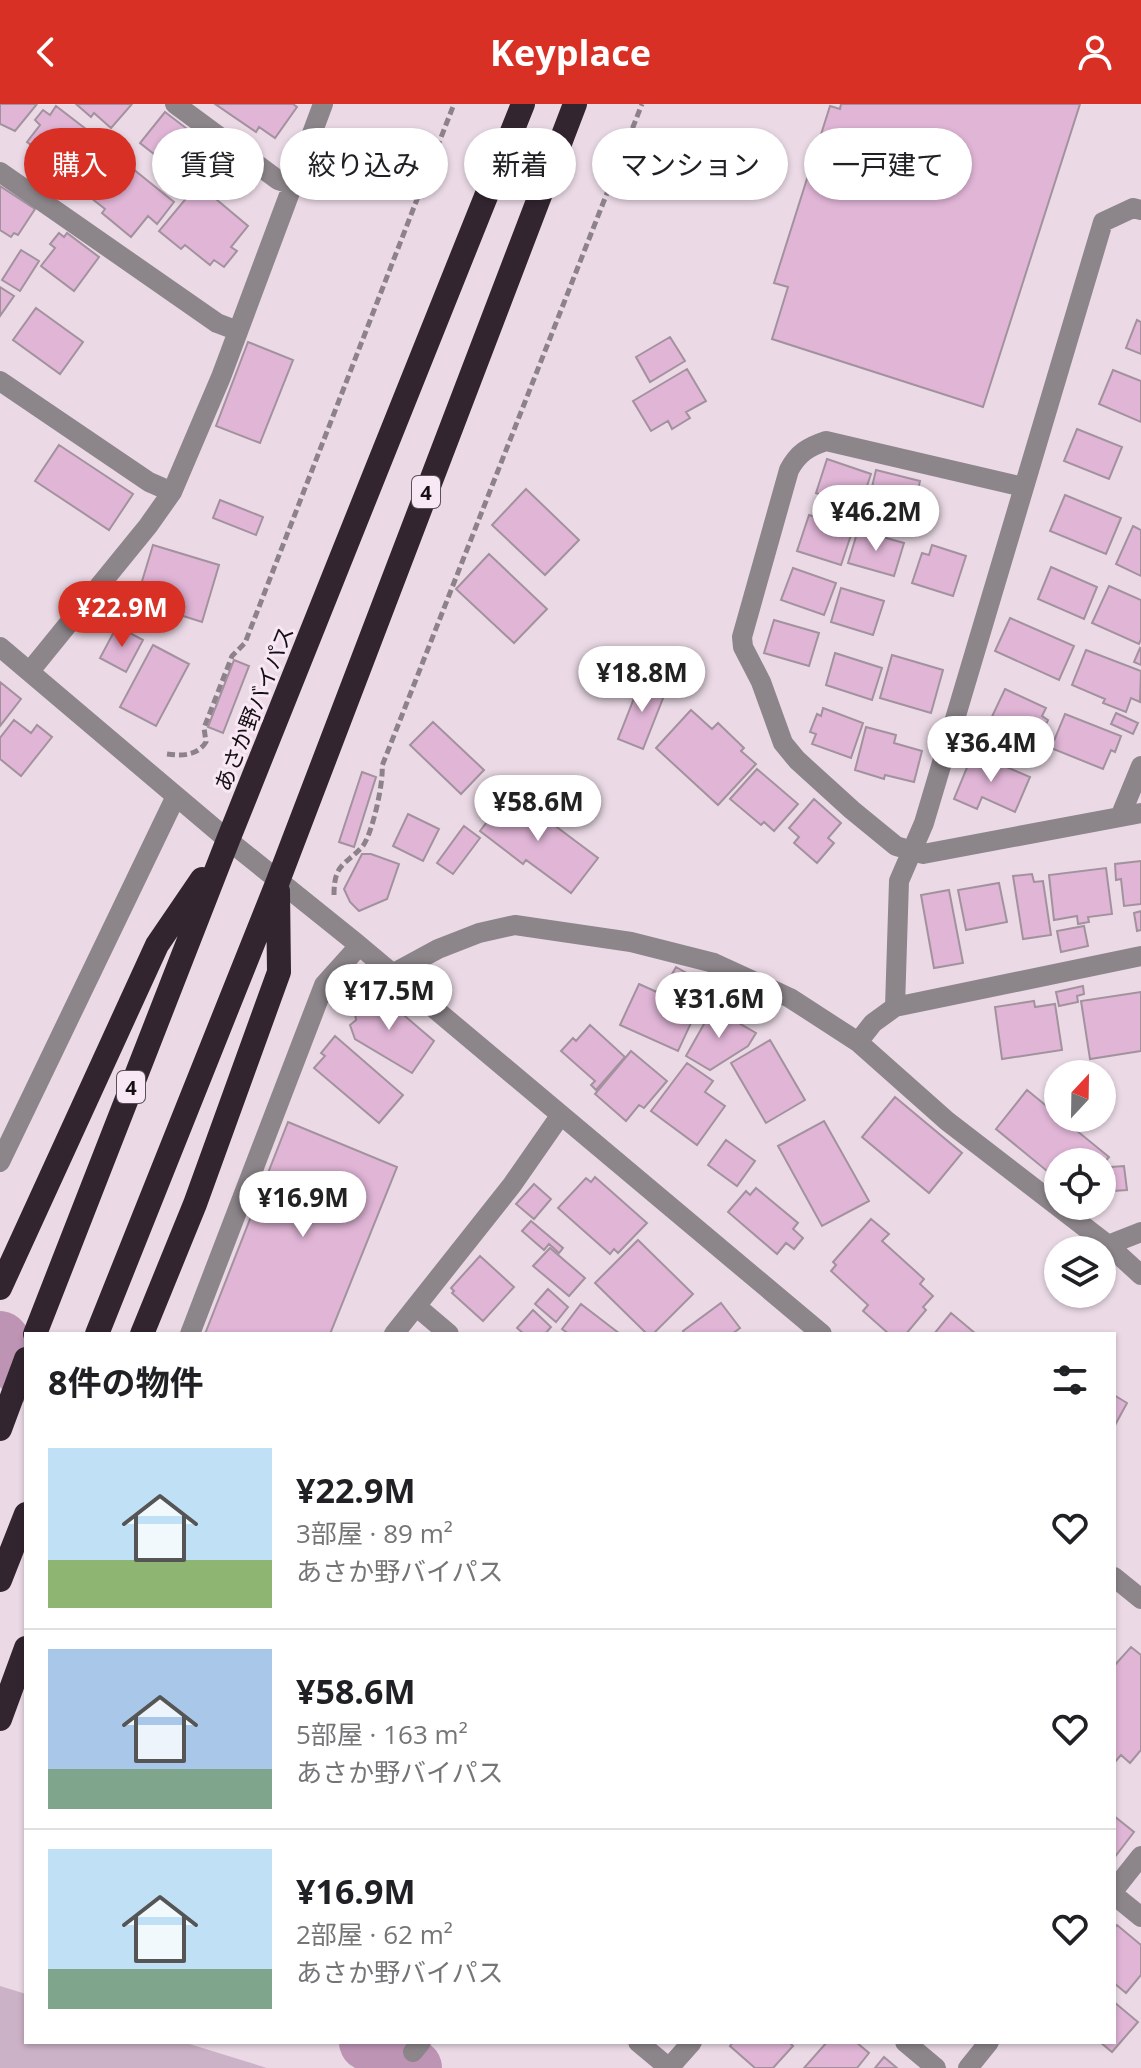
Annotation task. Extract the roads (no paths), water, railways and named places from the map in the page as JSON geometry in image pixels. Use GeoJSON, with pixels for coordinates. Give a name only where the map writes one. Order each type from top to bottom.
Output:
{"type":"FeatureCollection","features":[{"type":"Feature","properties":{"kind":"highway","name":"あさか野バイパス"},"geometry":{"type":"LineString","coordinates":[[36,1332],[228,840],[523,104]]}},
{"type":"Feature","properties":{"kind":"highway","name":"4"},"geometry":{"type":"LineString","coordinates":[[98,1332],[278,881],[575,104]]}},
{"type":"Feature","properties":{"kind":"highway"},"geometry":{"type":"LineString","coordinates":[[0,1288],[157,945],[228,840]]}},
{"type":"Feature","properties":{"kind":"highway"},"geometry":{"type":"LineString","coordinates":[[143,1332],[195,1204],[279,972],[278,881]]}},
{"type":"Feature","properties":{"kind":"highway"},"geometry":{"type":"LineString","coordinates":[[0,1429],[24,1364]]}},
{"type":"Feature","properties":{"kind":"highway"},"geometry":{"type":"LineString","coordinates":[[0,1580],[24,1519]]}},
{"type":"Feature","properties":{"kind":"highway"},"geometry":{"type":"LineString","coordinates":[[0,1719],[24,1653]]}},
{"type":"Feature","properties":{"kind":"street"},"geometry":{"type":"LineString","coordinates":[[175,104],[280,181]]}},
{"type":"Feature","properties":{"kind":"street"},"geometry":{"type":"LineString","coordinates":[[314,128],[323,104]]}},
{"type":"Feature","properties":{"kind":"street"},"geometry":{"type":"LineString","coordinates":[[0,172],[217,323],[238,331]]}},
{"type":"Feature","properties":{"kind":"street"},"geometry":{"type":"LineString","coordinates":[[30,671],[172,492],[287,200]]}},
{"type":"Feature","properties":{"kind":"street"},"geometry":{"type":"LineString","coordinates":[[895,1007],[899,881],[924,823],[1103,222],[1133,208],[1141,210]]}},
{"type":"Feature","properties":{"kind":"street"},"geometry":{"type":"LineString","coordinates":[[0,381],[149,482],[172,492]]}},
{"type":"Feature","properties":{"kind":"street"},"geometry":{"type":"LineString","coordinates":[[1023,487],[826,441],[807,448],[796,457],[789,470],[742,637],[743,647],[761,682],[783,743],[797,760],[896,846],[923,854],[1131,815],[1141,766]]}},
{"type":"Feature","properties":{"kind":"street"},"geometry":{"type":"LineString","coordinates":[[0,647],[820,1332]]}},
{"type":"Feature","properties":{"kind":"street"},"geometry":{"type":"LineString","coordinates":[[0,1162],[176,796]]}},
{"type":"Feature","properties":{"kind":"street"},"geometry":{"type":"LineString","coordinates":[[392,974],[438,949],[479,933],[515,925],[631,942],[714,963],[790,998],[858,1042],[947,1121],[1096,1236]]}},
{"type":"Feature","properties":{"kind":"street"},"geometry":{"type":"LineString","coordinates":[[191,1332],[324,985],[359,946]]}},
{"type":"Feature","properties":{"kind":"street"},"geometry":{"type":"LineString","coordinates":[[858,1042],[873,1023],[895,1007],[1141,956]]}},
{"type":"Feature","properties":{"kind":"street"},"geometry":{"type":"LineString","coordinates":[[396,1332],[512,1185],[560,1116]]}},
{"type":"Feature","properties":{"kind":"street"},"geometry":{"type":"LineString","coordinates":[[1116,1242],[1141,1232]]}},
{"type":"Feature","properties":{"kind":"street"},"geometry":{"type":"LineString","coordinates":[[1116,1252],[1141,1275]]}},
{"type":"Feature","properties":{"kind":"street"},"geometry":{"type":"LineString","coordinates":[[416,1306],[447,1332]]}},
{"type":"Feature","properties":{"kind":"street"},"geometry":{"type":"LineString","coordinates":[[1116,1579],[1141,1599]]}},
{"type":"Feature","properties":{"kind":"street"},"geometry":{"type":"LineString","coordinates":[[1116,1889],[1141,1856]]}},
{"type":"Feature","properties":{"kind":"street"},"geometry":{"type":"LineString","coordinates":[[1116,1894],[1141,1917]]}},
{"type":"Feature","properties":{"kind":"street"},"geometry":{"type":"LineString","coordinates":[[640,2044],[669,2068],[690,2044]]}},
{"type":"Feature","properties":{"kind":"street"},"geometry":{"type":"LineString","coordinates":[[907,2044],[936,2068]]}},
{"type":"Feature","properties":{"kind":"street"},"geometry":{"type":"LineString","coordinates":[[968,2068],[987,2044]]}},
{"type":"Feature","properties":{"kind":"waterway"},"geometry":{"type":"LineString","coordinates":[[0,1340],[24,1370]]}},
{"type":"Feature","properties":{"kind":"waterway"},"geometry":{"type":"LineString","coordinates":[[371,2044],[413,2068]]}}]}
